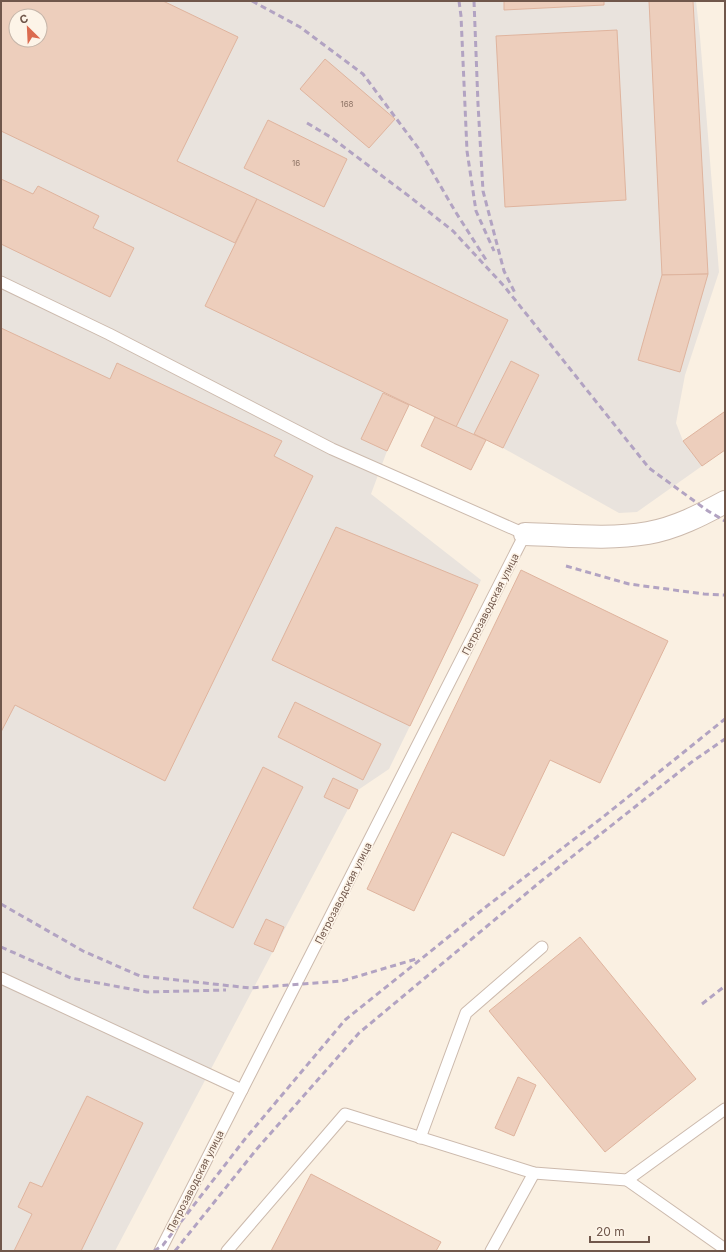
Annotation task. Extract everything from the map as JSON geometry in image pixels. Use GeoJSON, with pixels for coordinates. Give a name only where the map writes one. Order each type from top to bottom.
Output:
{"type":"FeatureCollection","features":[{"type":"Feature","properties":{"kind":"street"},"geometry":{"type":"LineString","coordinates":[[525,534],[612,537],[649,533],[673,526],[722,506]]}},
{"type":"Feature","properties":{"kind":"lane"},"geometry":{"type":"LineString","coordinates":[[1,282],[109,334],[332,449],[525,534]]}},
{"type":"Feature","properties":{"kind":"lane","name":"Петрозаводская улица"},"geometry":{"type":"LineString","coordinates":[[160,1251],[525,534]]}},
{"type":"Feature","properties":{"kind":"lane"},"geometry":{"type":"LineString","coordinates":[[420,1138],[466,1013],[542,947]]}},
{"type":"Feature","properties":{"kind":"lane"},"geometry":{"type":"LineString","coordinates":[[1,978],[242,1090]]}},
{"type":"Feature","properties":{"kind":"lane"},"geometry":{"type":"LineString","coordinates":[[627,1180],[725,1109]]}},
{"type":"Feature","properties":{"kind":"lane"},"geometry":{"type":"LineString","coordinates":[[226,1251],[345,1114],[534,1173],[627,1180],[725,1249]]}},
{"type":"Feature","properties":{"kind":"lane"},"geometry":{"type":"LineString","coordinates":[[491,1251],[534,1173]]}},
{"type":"Feature","properties":{"kind":"shaded area"},"geometry":{"type":"Polygon","coordinates":[[[1,1],[696,1],[719,272],[685,375],[676,423],[683,441],[702,466],[637,512],[619,513],[503,448],[409,405],[387,451],[371,494],[481,580],[389,769],[358,790],[115,1251],[1,1251],[1,1]]]}},
{"type":"Feature","properties":{"kind":"building"},"geometry":{"type":"Polygon","coordinates":[[[1,1],[163,1],[238,37],[177,161],[257,199],[235,243],[1,131],[1,1]]]}},
{"type":"Feature","properties":{"kind":"building"},"geometry":{"type":"Polygon","coordinates":[[[504,1],[604,1],[604,5],[504,10],[504,1]]]}},
{"type":"Feature","properties":{"kind":"building"},"geometry":{"type":"Polygon","coordinates":[[[649,1],[693,1],[708,274],[662,275],[649,1]]]}},
{"type":"Feature","properties":{"kind":"building"},"geometry":{"type":"Polygon","coordinates":[[[617,30],[626,200],[505,207],[496,36],[617,30]]]}},
{"type":"Feature","properties":{"kind":"building"},"geometry":{"type":"Polygon","coordinates":[[[325,59],[395,119],[369,148],[300,89],[325,59]]]}},
{"type":"Feature","properties":{"kind":"building"},"geometry":{"type":"Polygon","coordinates":[[[268,120],[347,159],[324,207],[244,168],[268,120]]]}},
{"type":"Feature","properties":{"kind":"building"},"geometry":{"type":"Polygon","coordinates":[[[1,179],[33,194],[38,186],[99,216],[93,228],[134,248],[110,297],[1,244],[1,179]]]}},
{"type":"Feature","properties":{"kind":"building"},"geometry":{"type":"Polygon","coordinates":[[[257,199],[508,320],[456,427],[205,306],[257,199]]]}},
{"type":"Feature","properties":{"kind":"building"},"geometry":{"type":"Polygon","coordinates":[[[708,274],[680,372],[638,360],[662,275],[708,274]]]}},
{"type":"Feature","properties":{"kind":"building"},"geometry":{"type":"Polygon","coordinates":[[[1,328],[110,379],[117,363],[282,441],[274,456],[313,476],[165,781],[15,705],[1,732],[1,328]]]}},
{"type":"Feature","properties":{"kind":"building"},"geometry":{"type":"Polygon","coordinates":[[[511,361],[539,375],[503,448],[474,434],[511,361]]]}},
{"type":"Feature","properties":{"kind":"building"},"geometry":{"type":"Polygon","coordinates":[[[383,393],[409,405],[387,451],[361,439],[383,393]]]}},
{"type":"Feature","properties":{"kind":"building"},"geometry":{"type":"Polygon","coordinates":[[[724,412],[725,450],[702,466],[683,441],[724,412]]]}},
{"type":"Feature","properties":{"kind":"building"},"geometry":{"type":"Polygon","coordinates":[[[435,417],[486,440],[471,470],[421,446],[435,417]]]}},
{"type":"Feature","properties":{"kind":"building"},"geometry":{"type":"Polygon","coordinates":[[[336,527],[478,585],[410,726],[272,660],[336,527]]]}},
{"type":"Feature","properties":{"kind":"building"},"geometry":{"type":"Polygon","coordinates":[[[521,570],[668,641],[600,783],[550,760],[504,856],[452,832],[414,911],[367,889],[521,570]]]}},
{"type":"Feature","properties":{"kind":"building"},"geometry":{"type":"Polygon","coordinates":[[[295,702],[381,744],[363,780],[278,737],[295,702]]]}},
{"type":"Feature","properties":{"kind":"building"},"geometry":{"type":"Polygon","coordinates":[[[263,767],[303,787],[233,928],[193,908],[263,767]]]}},
{"type":"Feature","properties":{"kind":"building"},"geometry":{"type":"Polygon","coordinates":[[[333,778],[358,790],[349,809],[324,797],[333,778]]]}},
{"type":"Feature","properties":{"kind":"building"},"geometry":{"type":"Polygon","coordinates":[[[266,919],[284,927],[273,952],[254,944],[266,919]]]}},
{"type":"Feature","properties":{"kind":"building"},"geometry":{"type":"Polygon","coordinates":[[[580,937],[696,1079],[605,1152],[489,1011],[580,937]]]}},
{"type":"Feature","properties":{"kind":"building"},"geometry":{"type":"Polygon","coordinates":[[[518,1077],[536,1085],[514,1136],[495,1128],[518,1077]]]}},
{"type":"Feature","properties":{"kind":"building"},"geometry":{"type":"Polygon","coordinates":[[[87,1096],[143,1123],[81,1251],[14,1251],[32,1214],[18,1207],[30,1182],[42,1187],[87,1096]]]}},
{"type":"Feature","properties":{"kind":"building"},"geometry":{"type":"Polygon","coordinates":[[[311,1174],[441,1242],[436,1251],[271,1251],[311,1174]]]}},
{"type":"Feature","properties":{"kind":"railway"},"geometry":{"type":"LineString","coordinates":[[252,1],[300,27],[363,74],[419,149],[455,211],[488,263]]}},
{"type":"Feature","properties":{"kind":"railway"},"geometry":{"type":"LineString","coordinates":[[459,1],[467,151],[476,211],[494,251]]}},
{"type":"Feature","properties":{"kind":"railway"},"geometry":{"type":"LineString","coordinates":[[474,1],[483,191],[504,271],[516,295]]}},
{"type":"Feature","properties":{"kind":"railway"},"geometry":{"type":"LineString","coordinates":[[307,123],[332,138],[453,231],[504,286],[649,468],[708,511],[725,521]]}},
{"type":"Feature","properties":{"kind":"railway"},"geometry":{"type":"LineString","coordinates":[[566,566],[629,584],[704,594],[725,595]]}},
{"type":"Feature","properties":{"kind":"railway"},"geometry":{"type":"LineString","coordinates":[[154,1251],[163,1245],[245,1139],[345,1020],[725,719]]}},
{"type":"Feature","properties":{"kind":"railway"},"geometry":{"type":"LineString","coordinates":[[175,1251],[256,1150],[359,1033],[540,882],[693,761],[725,739]]}},
{"type":"Feature","properties":{"kind":"railway"},"geometry":{"type":"LineString","coordinates":[[1,904],[83,951],[140,976],[250,988],[342,981],[416,959]]}},
{"type":"Feature","properties":{"kind":"railway"},"geometry":{"type":"LineString","coordinates":[[1,947],[71,978],[147,992],[226,990]]}},
{"type":"Feature","properties":{"kind":"railway"},"geometry":{"type":"LineString","coordinates":[[702,1004],[725,986]]}}]}
